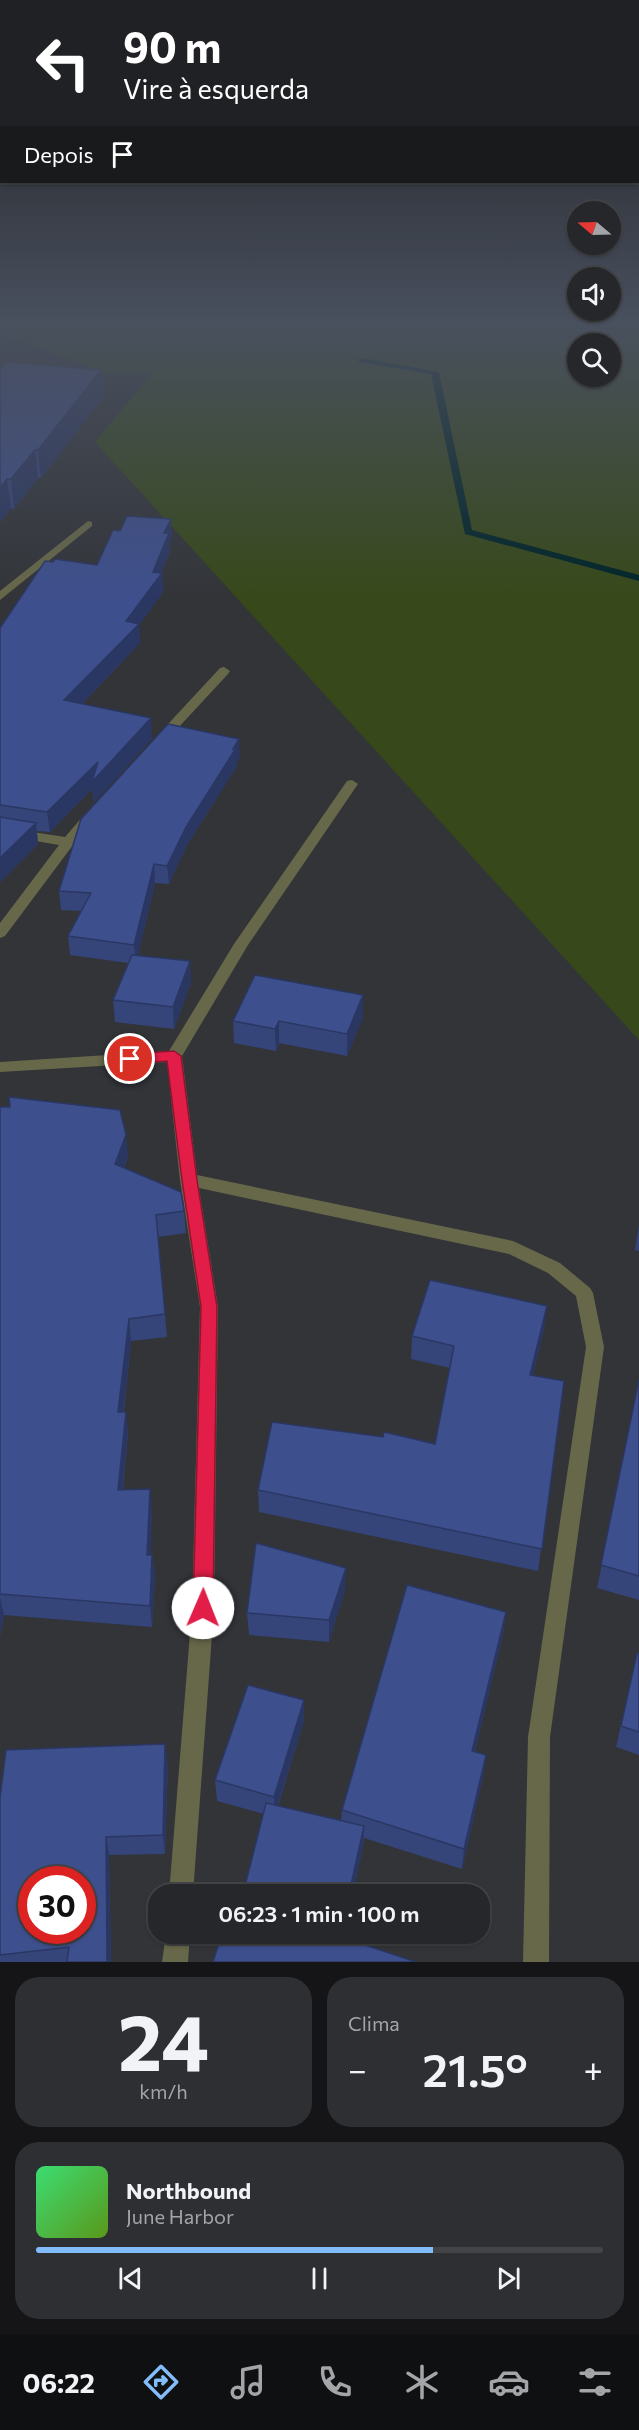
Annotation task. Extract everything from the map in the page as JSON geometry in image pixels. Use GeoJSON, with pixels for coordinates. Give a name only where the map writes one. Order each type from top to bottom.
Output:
{"type":"FeatureCollection","features":[{"type":"Feature","properties":{"kind":"street"},"geometry":{"type":"LineString","coordinates":[[0,597],[88,524]]}},
{"type":"Feature","properties":{"kind":"street"},"geometry":{"type":"LineString","coordinates":[[153,748],[224,671]]}},
{"type":"Feature","properties":{"kind":"street"},"geometry":{"type":"LineString","coordinates":[[182,1884],[203,1608],[209,1307],[189,1180],[174,1056],[241,944],[352,784]]}},
{"type":"Feature","properties":{"kind":"street"},"geometry":{"type":"LineString","coordinates":[[0,933],[68,842],[98,807]]}},
{"type":"Feature","properties":{"kind":"street"},"geometry":{"type":"LineString","coordinates":[[0,831],[68,842]]}},
{"type":"Feature","properties":{"kind":"street"},"geometry":{"type":"LineString","coordinates":[[0,1067],[174,1056]]}},
{"type":"Feature","properties":{"kind":"street"},"geometry":{"type":"LineString","coordinates":[[189,1180],[513,1248],[554,1268],[584,1293],[595,1347],[539,1737],[536,1962]]}},
{"type":"Feature","properties":{"kind":"street"},"geometry":{"type":"LineString","coordinates":[[176,1962],[177,1944]]}},
{"type":"Feature","properties":{"kind":"green space"},"geometry":{"type":"Polygon","coordinates":[[[115,418],[639,418],[639,1040],[95,442],[115,418]]]}},
{"type":"Feature","properties":{"kind":"building"},"geometry":{"type":"Polygon","coordinates":[[[0,418],[64,418],[38,450],[35,450],[11,479],[7,479],[0,488],[0,418]]]}},
{"type":"Feature","properties":{"kind":"building"},"geometry":{"type":"Polygon","coordinates":[[[127,516],[171,519],[164,533],[169,533],[153,572],[162,573],[126,621],[139,624],[64,700],[151,718],[92,782],[98,762],[47,812],[0,805],[0,628],[45,561],[53,562],[55,559],[97,565],[113,530],[120,531],[127,516]]]}},
{"type":"Feature","properties":{"kind":"building"},"geometry":{"type":"Polygon","coordinates":[[[168,724],[239,739],[233,749],[236,748],[186,827],[167,866],[154,864],[134,945],[68,936],[91,893],[59,891],[81,819],[168,724]]]}},
{"type":"Feature","properties":{"kind":"building"},"geometry":{"type":"Polygon","coordinates":[[[0,817],[36,823],[0,858],[0,817]]]}},
{"type":"Feature","properties":{"kind":"building"},"geometry":{"type":"Polygon","coordinates":[[[132,955],[190,961],[173,1007],[113,1000],[132,955]]]}},
{"type":"Feature","properties":{"kind":"building"},"geometry":{"type":"Polygon","coordinates":[[[255,975],[363,995],[347,1034],[279,1021],[275,1029],[233,1021],[255,975]]]}},
{"type":"Feature","properties":{"kind":"building"},"geometry":{"type":"Polygon","coordinates":[[[9,1097],[120,1110],[126,1135],[115,1164],[181,1192],[184,1211],[156,1215],[165,1314],[129,1319],[118,1412],[126,1412],[118,1490],[150,1489],[147,1555],[152,1555],[150,1606],[0,1594],[0,1107],[10,1107],[9,1097]]]}},
{"type":"Feature","properties":{"kind":"building"},"geometry":{"type":"Polygon","coordinates":[[[430,1280],[547,1306],[530,1375],[564,1381],[542,1549],[258,1490],[272,1422],[383,1437],[384,1432],[435,1444],[454,1346],[412,1336],[430,1280]]]}},
{"type":"Feature","properties":{"kind":"building"},"geometry":{"type":"Polygon","coordinates":[[[639,1380],[639,1576],[601,1565],[639,1380]]]}},
{"type":"Feature","properties":{"kind":"building"},"geometry":{"type":"Polygon","coordinates":[[[256,1543],[346,1568],[329,1620],[247,1613],[256,1543]]]}},
{"type":"Feature","properties":{"kind":"building"},"geometry":{"type":"Polygon","coordinates":[[[407,1585],[506,1612],[472,1751],[486,1755],[464,1849],[342,1810],[407,1585]]]}},
{"type":"Feature","properties":{"kind":"building"},"geometry":{"type":"Polygon","coordinates":[[[637,1653],[639,1654],[639,1732],[621,1726],[637,1653]]]}},
{"type":"Feature","properties":{"kind":"building"},"geometry":{"type":"Polygon","coordinates":[[[248,1685],[304,1700],[274,1797],[215,1780],[248,1685]]]}},
{"type":"Feature","properties":{"kind":"building"},"geometry":{"type":"Polygon","coordinates":[[[165,1744],[163,1835],[106,1837],[107,1962],[67,1962],[69,1947],[0,1955],[0,1798],[6,1750],[165,1744]]]}},
{"type":"Feature","properties":{"kind":"building"},"geometry":{"type":"Polygon","coordinates":[[[266,1803],[364,1826],[351,1884],[246,1884],[266,1803]]]}},
{"type":"Feature","properties":{"kind":"building"},"geometry":{"type":"Polygon","coordinates":[[[219,1944],[362,1944],[416,1962],[213,1962],[219,1944]]]}},
{"type":"Feature","properties":{"kind":"waterway"},"geometry":{"type":"LineString","coordinates":[[444,418],[468,532],[639,578]]}},
{"type":"Feature","properties":{"kind":"route"},"geometry":{"type":"LineString","coordinates":[[130,1059],[174,1056],[189,1180],[209,1307],[203,1608]]}}]}
